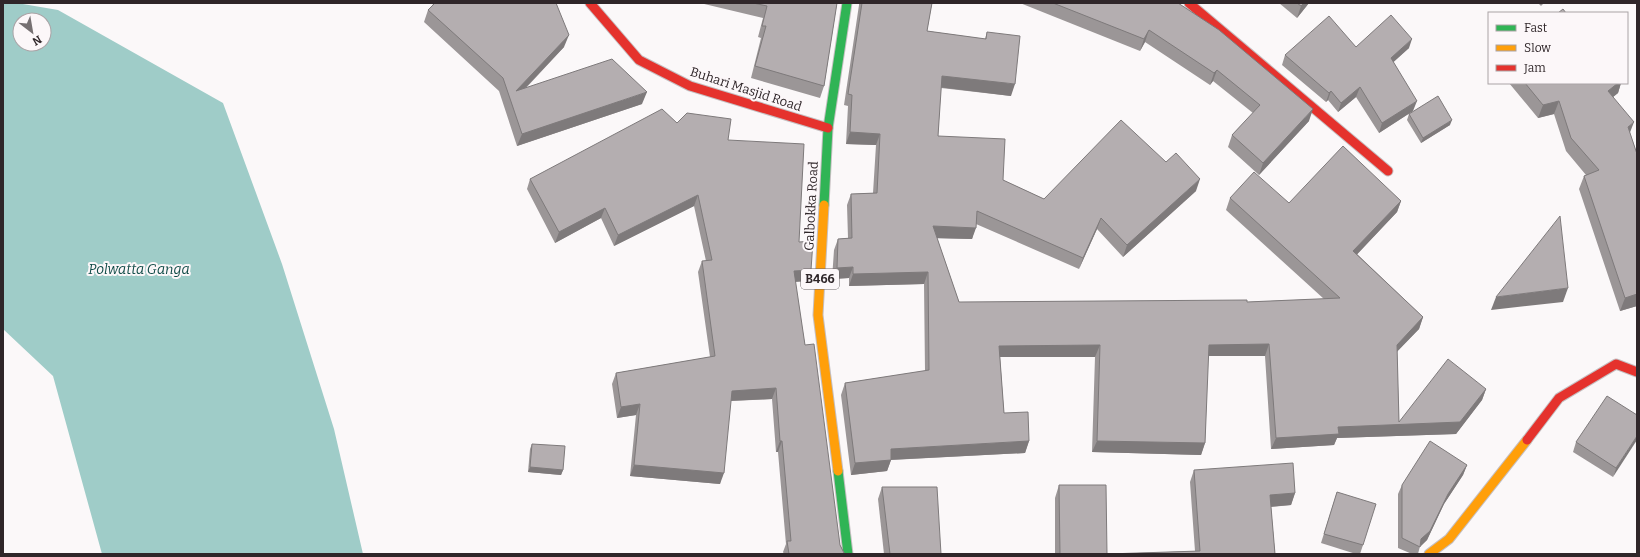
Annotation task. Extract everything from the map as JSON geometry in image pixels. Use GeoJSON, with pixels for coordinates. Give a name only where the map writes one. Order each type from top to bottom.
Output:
{"type":"FeatureCollection","features":[{"type":"Feature","properties":{"kind":"main road","name":"Buhari Masjid Road"},"geometry":{"type":"LineString","coordinates":[[590,3],[639,60],[690,86],[828,128]]}},
{"type":"Feature","properties":{"kind":"main road","name":"Galbokka Road"},"geometry":{"type":"LineString","coordinates":[[847,3],[828,128],[818,315],[848,554]]}},
{"type":"Feature","properties":{"kind":"main road"},"geometry":{"type":"LineString","coordinates":[[1190,3],[1388,171]]}},
{"type":"Feature","properties":{"kind":"main road"},"geometry":{"type":"LineString","coordinates":[[1430,554],[1449,539],[1559,398],[1616,364],[1637,372]]}},
{"type":"Feature","properties":{"kind":"water","name":"Polwatta Ganga"},"geometry":{"type":"Polygon","coordinates":[[[3,3],[17,3],[58,10],[223,103],[282,264],[334,429],[363,554],[102,554],[53,376],[3,329],[3,3]]]}},
{"type":"Feature","properties":{"kind":"building"},"geometry":{"type":"Polygon","coordinates":[[[435,3],[556,3],[569,35],[516,91],[612,59],[647,92],[522,134],[503,78],[428,10],[435,3]]]}},
{"type":"Feature","properties":{"kind":"building"},"geometry":{"type":"Polygon","coordinates":[[[753,3],[837,3],[824,86],[755,66],[766,26],[762,26],[767,6],[753,3]]]}},
{"type":"Feature","properties":{"kind":"building"},"geometry":{"type":"Polygon","coordinates":[[[862,3],[932,3],[927,31],[986,39],[987,32],[1020,36],[1015,84],[942,76],[938,136],[1005,139],[1003,180],[1044,199],[1121,120],[1166,162],[1176,153],[1200,179],[1127,245],[1101,218],[1083,258],[977,211],[976,228],[933,226],[959,302],[1247,300],[1247,302],[1340,298],[1230,198],[1254,172],[1289,203],[1343,146],[1401,201],[1353,251],[1423,317],[1397,345],[1399,422],[1448,359],[1486,389],[1460,422],[1338,427],[1339,434],[1276,438],[1269,344],[1209,345],[1205,443],[1097,441],[1100,345],[999,346],[1004,413],[1028,412],[1029,441],[891,449],[891,460],[855,463],[845,383],[929,370],[928,272],[853,274],[853,267],[837,268],[838,239],[852,238],[851,194],[877,193],[880,134],[850,132],[852,95],[848,94],[862,3]]]}},
{"type":"Feature","properties":{"kind":"building"},"geometry":{"type":"Polygon","coordinates":[[[1053,3],[1178,3],[1219,30],[1313,109],[1263,163],[1232,135],[1260,105],[1217,70],[1214,73],[1149,30],[1144,39],[1053,3]]]}},
{"type":"Feature","properties":{"kind":"building"},"geometry":{"type":"Polygon","coordinates":[[[1297,3],[1304,3],[1301,6],[1297,3]]]}},
{"type":"Feature","properties":{"kind":"building"},"geometry":{"type":"Polygon","coordinates":[[[1391,15],[1412,39],[1391,58],[1417,101],[1382,123],[1360,87],[1341,103],[1331,91],[1329,93],[1285,55],[1329,16],[1356,47],[1391,15]]]}},
{"type":"Feature","properties":{"kind":"building"},"geometry":{"type":"Polygon","coordinates":[[[1526,84],[1617,84],[1608,91],[1634,122],[1628,127],[1637,154],[1637,294],[1625,298],[1584,176],[1599,170],[1571,138],[1559,101],[1543,105],[1526,84]]]}},
{"type":"Feature","properties":{"kind":"building"},"geometry":{"type":"Polygon","coordinates":[[[1438,96],[1452,120],[1423,138],[1409,114],[1438,96]]]}},
{"type":"Feature","properties":{"kind":"building"},"geometry":{"type":"Polygon","coordinates":[[[662,109],[677,123],[687,113],[731,119],[728,140],[804,144],[799,242],[813,241],[811,270],[794,271],[805,345],[814,344],[840,545],[845,554],[789,554],[787,541],[791,541],[776,388],[732,391],[724,473],[634,465],[640,404],[621,407],[616,373],[715,356],[702,261],[712,260],[698,195],[618,235],[605,208],[559,232],[530,179],[662,109]]]}},
{"type":"Feature","properties":{"kind":"building"},"geometry":{"type":"Polygon","coordinates":[[[1560,216],[1568,288],[1496,297],[1560,216]]]}},
{"type":"Feature","properties":{"kind":"building"},"geometry":{"type":"Polygon","coordinates":[[[1607,396],[1637,415],[1637,436],[1616,468],[1576,442],[1607,396]]]}},
{"type":"Feature","properties":{"kind":"building"},"geometry":{"type":"Polygon","coordinates":[[[1430,441],[1467,465],[1448,494],[1430,531],[1421,539],[1420,547],[1402,538],[1402,485],[1430,441]]]}},
{"type":"Feature","properties":{"kind":"building"},"geometry":{"type":"Polygon","coordinates":[[[532,444],[565,446],[563,470],[530,467],[532,444]]]}},
{"type":"Feature","properties":{"kind":"building"},"geometry":{"type":"Polygon","coordinates":[[[1293,463],[1295,493],[1270,495],[1275,554],[1107,554],[1200,551],[1194,470],[1293,463]]]}},
{"type":"Feature","properties":{"kind":"building"},"geometry":{"type":"Polygon","coordinates":[[[1059,485],[1106,485],[1107,554],[1060,554],[1059,485]]]}},
{"type":"Feature","properties":{"kind":"building"},"geometry":{"type":"Polygon","coordinates":[[[882,487],[937,487],[941,554],[890,554],[882,487]]]}},
{"type":"Feature","properties":{"kind":"building"},"geometry":{"type":"Polygon","coordinates":[[[1337,492],[1376,504],[1363,545],[1324,534],[1337,492]]]}},
{"type":"Feature","properties":{"kind":"traffic: fast"},"geometry":{"type":"LineString","coordinates":[[824,205],[828,128],[847,3]]}},
{"type":"Feature","properties":{"kind":"traffic: fast"},"geometry":{"type":"LineString","coordinates":[[838,471],[848,554]]}},
{"type":"Feature","properties":{"kind":"traffic: slow"},"geometry":{"type":"LineString","coordinates":[[824,205],[818,315],[838,471]]}},
{"type":"Feature","properties":{"kind":"traffic: slow"},"geometry":{"type":"LineString","coordinates":[[1429,554],[1449,539],[1527,440]]}},
{"type":"Feature","properties":{"kind":"traffic: jam"},"geometry":{"type":"LineString","coordinates":[[590,3],[639,60],[690,86],[828,128]]}},
{"type":"Feature","properties":{"kind":"traffic: jam"},"geometry":{"type":"LineString","coordinates":[[1189,3],[1388,171]]}},
{"type":"Feature","properties":{"kind":"traffic: jam"},"geometry":{"type":"LineString","coordinates":[[1527,440],[1559,398],[1616,364],[1637,372]]}}]}
